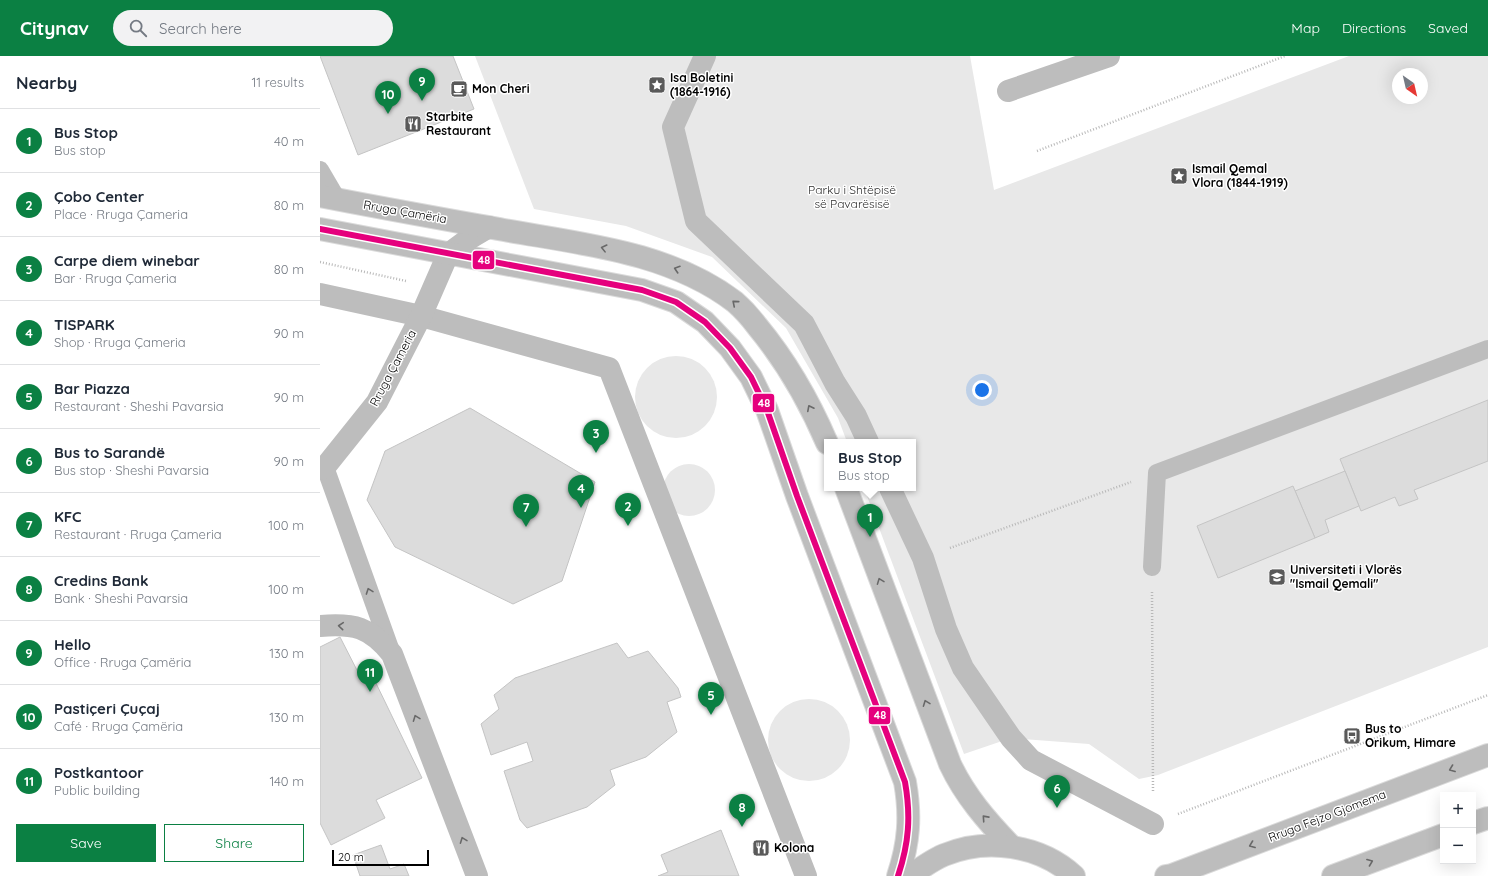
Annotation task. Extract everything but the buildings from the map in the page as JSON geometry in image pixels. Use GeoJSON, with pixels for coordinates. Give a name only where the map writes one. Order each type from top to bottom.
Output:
{"type":"FeatureCollection","features":[{"type":"Feature","properties":{"kind":"main road"},"geometry":{"type":"LineString","coordinates":[[705,56],[673,127],[696,221],[804,324],[835,384],[856,416],[867,439]]}},
{"type":"Feature","properties":{"kind":"main road"},"geometry":{"type":"LineString","coordinates":[[1008,91],[1109,56]]}},
{"type":"Feature","properties":{"kind":"main road","name":"Rruga Çamëria"},"geometry":{"type":"LineString","coordinates":[[328,198],[594,246],[683,270],[711,285],[736,303],[775,348],[803,394],[825,439]]}},
{"type":"Feature","properties":{"kind":"main road"},"geometry":{"type":"LineString","coordinates":[[448,254],[467,240],[489,227]]}},
{"type":"Feature","properties":{"kind":"main road"},"geometry":{"type":"LineString","coordinates":[[320,229],[642,290],[676,302],[705,322],[730,348],[751,377],[767,410],[797,496],[905,782],[909,806],[908,839],[898,876]]}},
{"type":"Feature","properties":{"kind":"main road","name":"Rruga Çameria"},"geometry":{"type":"LineString","coordinates":[[322,468],[377,402],[421,316],[448,254]]}},
{"type":"Feature","properties":{"kind":"main road"},"geometry":{"type":"LineString","coordinates":[[320,294],[421,316],[610,368],[806,876]]}},
{"type":"Feature","properties":{"kind":"main road"},"geometry":{"type":"LineString","coordinates":[[847,491],[957,781],[976,808],[1011,846]]}},
{"type":"Feature","properties":{"kind":"main road"},"geometry":{"type":"LineString","coordinates":[[891,491],[923,558],[946,629],[963,668],[1012,738],[1031,760],[1153,824]]}},
{"type":"Feature","properties":{"kind":"main road"},"geometry":{"type":"LineString","coordinates":[[320,626],[336,625],[362,628],[379,639],[392,654],[476,876]]}},
{"type":"Feature","properties":{"kind":"main road","name":"Rruga Fejzo Gjomema"},"geometry":{"type":"LineString","coordinates":[[1166,876],[1488,755]]}},
{"type":"Feature","properties":{"kind":"main road"},"geometry":{"type":"LineString","coordinates":[[1476,822],[1488,818]]}},
{"type":"Feature","properties":{"kind":"main road"},"geometry":{"type":"LineString","coordinates":[[1333,876],[1440,836]]}},
{"type":"Feature","properties":{"kind":"main road"},"geometry":{"type":"LineString","coordinates":[[910,876],[944,855],[966,848],[988,845],[1011,846],[1032,851],[1045,857],[1072,874],[1090,876]]}},
{"type":"Feature","properties":{"kind":"lane"},"geometry":{"type":"LineString","coordinates":[[320,170],[328,198]]}},
{"type":"Feature","properties":{"kind":"lane"},"geometry":{"type":"LineString","coordinates":[[1152,567],[1156,473],[1488,349]]}},
{"type":"Feature","properties":{"kind":"lane"},"geometry":{"type":"LineString","coordinates":[[322,468],[392,654]]}},
{"type":"Feature","properties":{"kind":"path"},"geometry":{"type":"LineString","coordinates":[[1037,151],[1285,56]]}},
{"type":"Feature","properties":{"kind":"path"},"geometry":{"type":"LineString","coordinates":[[320,262],[434,287]]}},
{"type":"Feature","properties":{"kind":"path"},"geometry":{"type":"LineString","coordinates":[[923,558],[1156,473]]}},
{"type":"Feature","properties":{"kind":"path"},"geometry":{"type":"LineString","coordinates":[[1152,567],[1153,824],[1488,695]]}},
{"type":"Feature","properties":{"kind":"green space","name":"Parku i Shtëpisë së Pavarësisë"},"geometry":{"type":"Polygon","coordinates":[[[475,56],[970,56],[994,190],[1349,56],[1488,56],[1488,647],[1158,775],[1139,779],[1089,744],[1011,738],[964,754],[865,491],[916,491],[916,439],[846,439],[838,418],[786,328],[712,257],[626,226],[534,209],[475,56]]]}},
{"type":"Feature","properties":{"kind":"green space"},"geometry":{"type":"Polygon","coordinates":[[[676,356],[692,359],[705,368],[714,381],[717,397],[714,413],[705,426],[692,435],[676,438],[660,435],[647,426],[638,413],[635,397],[638,381],[647,368],[660,359],[676,356]]]}},
{"type":"Feature","properties":{"kind":"green space"},"geometry":{"type":"Polygon","coordinates":[[[684,464],[694,464],[703,468],[711,476],[715,485],[715,495],[711,504],[703,512],[694,516],[684,516],[675,512],[667,504],[663,495],[663,485],[667,476],[675,468],[684,464]]]}},
{"type":"Feature","properties":{"kind":"green space"},"geometry":{"type":"Polygon","coordinates":[[[809,699],[825,702],[838,711],[847,724],[850,740],[847,756],[838,769],[825,778],[809,781],[793,778],[780,769],[771,756],[768,740],[771,724],[780,711],[793,702],[809,699]]]}},
{"type":"Feature","properties":{"kind":"transit line","name":"48"},"geometry":{"type":"LineString","coordinates":[[320,229],[642,290],[676,302],[705,322],[730,348],[751,377],[767,410],[797,496],[905,782],[908,806],[908,829],[905,852],[898,876]]}},
{"type":"Feature","properties":{"kind":"place","name":"Isa Boletini (1864-1916)"},"geometry":{"type":"Point","coordinates":[657,85]}},
{"type":"Feature","properties":{"kind":"place","name":"Mon Cheri"},"geometry":{"type":"Point","coordinates":[459,89]}},
{"type":"Feature","properties":{"kind":"place","name":"Hello"},"geometry":{"type":"Point","coordinates":[422,101]}},
{"type":"Feature","properties":{"kind":"place","name":"Pastiçeri Çuçaj"},"geometry":{"type":"Point","coordinates":[388,114]}},
{"type":"Feature","properties":{"kind":"place","name":"Starbite Restaurant"},"geometry":{"type":"Point","coordinates":[413,124]}},
{"type":"Feature","properties":{"kind":"place","name":"Ismail Qemal Vlora (1844-1919)"},"geometry":{"type":"Point","coordinates":[1179,176]}},
{"type":"Feature","properties":{"kind":"place","name":"Carpe diem winebar"},"geometry":{"type":"Point","coordinates":[596,453]}},
{"type":"Feature","properties":{"kind":"place","name":"TISPARK"},"geometry":{"type":"Point","coordinates":[581,508]}},
{"type":"Feature","properties":{"kind":"place","name":"Çobo Center"},"geometry":{"type":"Point","coordinates":[628,526]}},
{"type":"Feature","properties":{"kind":"place","name":"KFC"},"geometry":{"type":"Point","coordinates":[526,527]}},
{"type":"Feature","properties":{"kind":"place","name":"Bus Stop"},"geometry":{"type":"Point","coordinates":[870,537]}},
{"type":"Feature","properties":{"kind":"place","name":"Universiteti i Vlorës \"Ismail Qemali\""},"geometry":{"type":"Point","coordinates":[1277,577]}},
{"type":"Feature","properties":{"kind":"place","name":"Postkantoor"},"geometry":{"type":"Point","coordinates":[370,692]}},
{"type":"Feature","properties":{"kind":"place","name":"Bar Piazza"},"geometry":{"type":"Point","coordinates":[711,715]}},
{"type":"Feature","properties":{"kind":"place","name":"Bus to Orikum, Himare"},"geometry":{"type":"Point","coordinates":[1352,736]}},
{"type":"Feature","properties":{"kind":"place","name":"Bus to Sarandë"},"geometry":{"type":"Point","coordinates":[1057,808]}},
{"type":"Feature","properties":{"kind":"place","name":"Credins Bank"},"geometry":{"type":"Point","coordinates":[742,827]}},
{"type":"Feature","properties":{"kind":"place","name":"Kolona"},"geometry":{"type":"Point","coordinates":[761,848]}}]}
